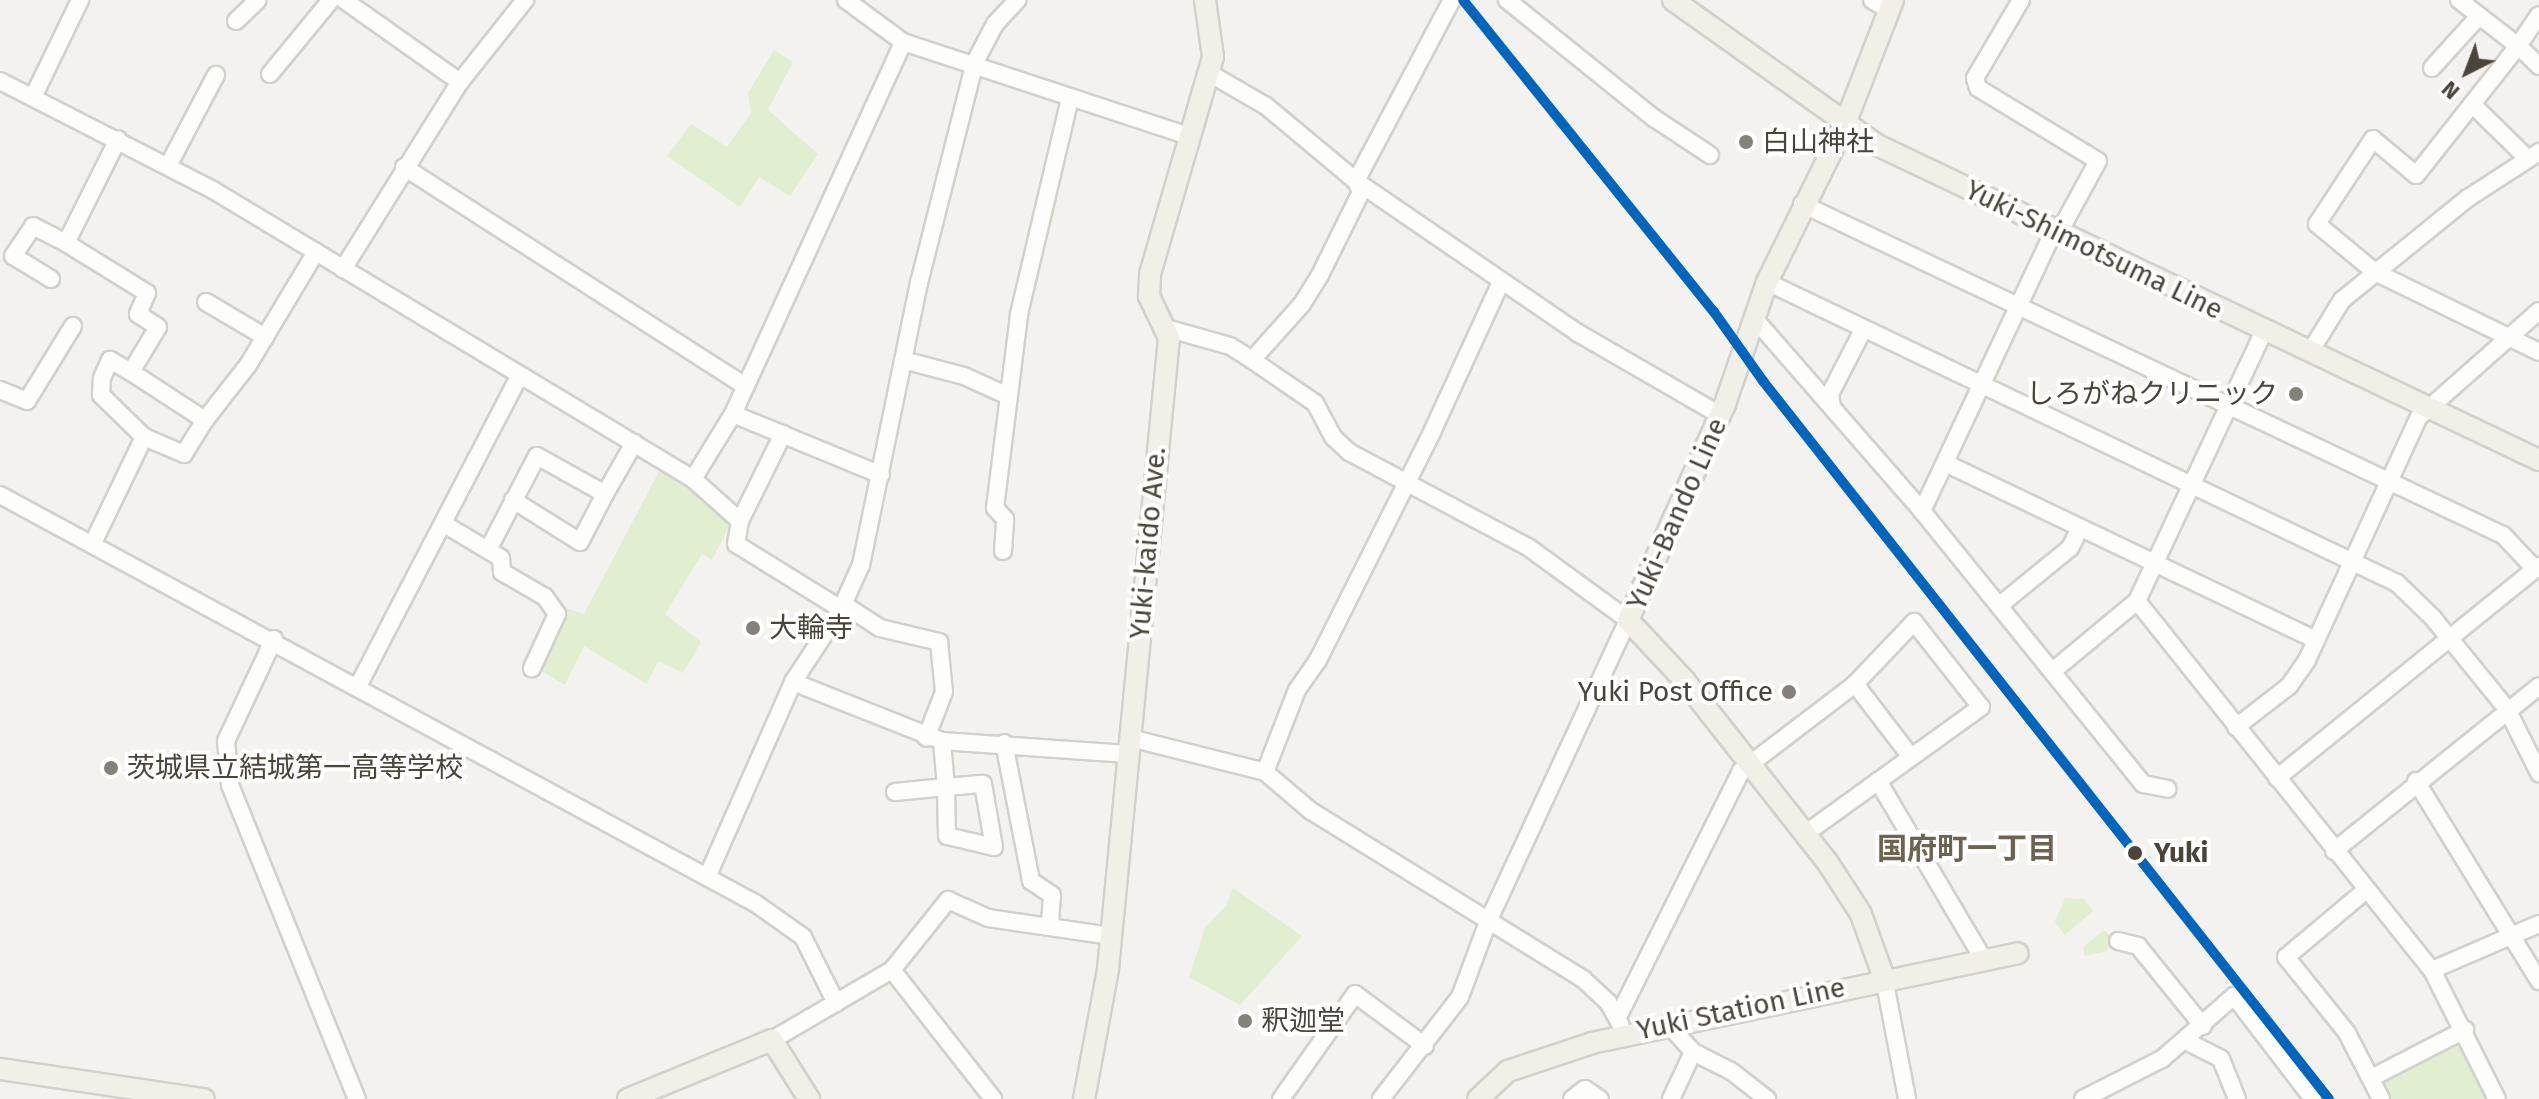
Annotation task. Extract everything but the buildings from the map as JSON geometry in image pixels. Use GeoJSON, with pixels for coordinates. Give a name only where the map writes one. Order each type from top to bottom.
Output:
{"type":"FeatureCollection","features":[{"type":"Feature","properties":{"kind":"main road","name":"Yuki-kaido Ave."},"geometry":{"type":"LineString","coordinates":[[1090,1097],[1112,936],[1169,338],[1148,290],[1186,135],[1209,73],[1212,44],[1205,0]]}},
{"type":"Feature","properties":{"kind":"main road","name":"Yuki-Shimotsuma Line"},"geometry":{"type":"LineString","coordinates":[[1673,0],[1845,124],[2056,233],[2539,460]]}},
{"type":"Feature","properties":{"kind":"main road","name":"Yuki-Bando Line"},"geometry":{"type":"LineString","coordinates":[[1884,978],[1861,914],[1805,834],[1658,648],[1628,620],[1720,415],[1767,282],[1802,204],[1845,124],[1885,3]]}},
{"type":"Feature","properties":{"kind":"main road","name":"Yuki Station Line"},"geometry":{"type":"LineString","coordinates":[[1478,1099],[1508,1071],[1621,1025],[1668,1024],[2018,953]]}},
{"type":"Feature","properties":{"kind":"main road"},"geometry":{"type":"LineString","coordinates":[[628,1099],[772,1040],[809,1099]]}},
{"type":"Feature","properties":{"kind":"main road"},"geometry":{"type":"LineString","coordinates":[[0,1069],[204,1099]]}},
{"type":"Feature","properties":{"kind":"street"},"geometry":{"type":"LineString","coordinates":[[33,97],[80,0]]}},
{"type":"Feature","properties":{"kind":"street"},"geometry":{"type":"LineString","coordinates":[[236,21],[258,0]]}},
{"type":"Feature","properties":{"kind":"street"},"geometry":{"type":"LineString","coordinates":[[270,74],[331,0]]}},
{"type":"Feature","properties":{"kind":"street"},"geometry":{"type":"LineString","coordinates":[[344,0],[460,82]]}},
{"type":"Feature","properties":{"kind":"street"},"geometry":{"type":"LineString","coordinates":[[343,269],[460,82],[525,0]]}},
{"type":"Feature","properties":{"kind":"street"},"geometry":{"type":"LineString","coordinates":[[846,0],[903,42],[975,62],[1070,98],[1186,135]]}},
{"type":"Feature","properties":{"kind":"street"},"geometry":{"type":"LineString","coordinates":[[995,24],[998,0]]}},
{"type":"Feature","properties":{"kind":"street"},"geometry":{"type":"LineString","coordinates":[[708,875],[793,682],[842,606],[861,565],[903,360],[975,62],[995,24],[1017,0]]}},
{"type":"Feature","properties":{"kind":"street"},"geometry":{"type":"LineString","coordinates":[[1356,181],[1452,0]]}},
{"type":"Feature","properties":{"kind":"street"},"geometry":{"type":"LineString","coordinates":[[1507,0],[1631,101],[1710,155]]}},
{"type":"Feature","properties":{"kind":"street"},"geometry":{"type":"LineString","coordinates":[[1922,511],[2017,308],[2098,161],[1978,88],[1975,78],[2021,0]]}},
{"type":"Feature","properties":{"kind":"street"},"geometry":{"type":"LineString","coordinates":[[2459,0],[2479,9],[2539,66]]}},
{"type":"Feature","properties":{"kind":"street"},"geometry":{"type":"LineString","coordinates":[[2432,68],[2479,9]]}},
{"type":"Feature","properties":{"kind":"street"},"geometry":{"type":"LineString","coordinates":[[2539,15],[2416,175],[2373,139],[2317,224],[2375,272],[2539,352]]}},
{"type":"Feature","properties":{"kind":"street"},"geometry":{"type":"LineString","coordinates":[[693,479],[733,414],[903,42]]}},
{"type":"Feature","properties":{"kind":"street"},"geometry":{"type":"LineString","coordinates":[[1209,73],[1266,106],[1356,181],[1501,282],[1641,373],[1720,415]]}},
{"type":"Feature","properties":{"kind":"street"},"geometry":{"type":"LineString","coordinates":[[168,166],[216,75]]}},
{"type":"Feature","properties":{"kind":"street"},"geometry":{"type":"LineString","coordinates":[[0,81],[168,166],[316,252],[518,378],[693,479],[740,521]]}},
{"type":"Feature","properties":{"kind":"street"},"geometry":{"type":"LineString","coordinates":[[1003,551],[1005,519],[995,508],[1019,314],[1070,98]]}},
{"type":"Feature","properties":{"kind":"street"},"geometry":{"type":"LineString","coordinates":[[2310,352],[2342,300],[2468,198],[2533,155],[2472,104]]}},
{"type":"Feature","properties":{"kind":"street"},"geometry":{"type":"LineString","coordinates":[[66,243],[118,139]]}},
{"type":"Feature","properties":{"kind":"street"},"geometry":{"type":"LineString","coordinates":[[404,167],[745,386]]}},
{"type":"Feature","properties":{"kind":"street"},"geometry":{"type":"LineString","coordinates":[[1252,360],[1302,304],[1320,275],[1361,192],[1356,181]]}},
{"type":"Feature","properties":{"kind":"street"},"geometry":{"type":"LineString","coordinates":[[1802,204],[2503,535],[2537,568],[2277,778]]}},
{"type":"Feature","properties":{"kind":"street"},"geometry":{"type":"LineString","coordinates":[[51,279],[13,256],[33,226],[147,293],[138,314],[158,327],[131,372]]}},
{"type":"Feature","properties":{"kind":"street"},"geometry":{"type":"LineString","coordinates":[[205,420],[110,360],[101,395],[144,437],[184,454],[265,337],[316,252]]}},
{"type":"Feature","properties":{"kind":"street"},"geometry":{"type":"LineString","coordinates":[[1265,772],[1297,690],[1318,660],[1501,282]]}},
{"type":"Feature","properties":{"kind":"street"},"geometry":{"type":"LineString","coordinates":[[1767,282],[2397,583],[2448,637],[2507,709],[2539,773]]}},
{"type":"Feature","properties":{"kind":"street"},"geometry":{"type":"LineString","coordinates":[[206,302],[265,337]]}},
{"type":"Feature","properties":{"kind":"street"},"geometry":{"type":"LineString","coordinates":[[2236,727],[2289,686],[2316,640],[2388,482],[2428,407],[2539,311]]}},
{"type":"Feature","properties":{"kind":"street"},"geometry":{"type":"LineString","coordinates":[[1753,317],[1922,511],[2054,670],[2143,784],[2168,789]]}},
{"type":"Feature","properties":{"kind":"street"},"geometry":{"type":"LineString","coordinates":[[0,390],[27,401],[73,326]]}},
{"type":"Feature","properties":{"kind":"street"},"geometry":{"type":"LineString","coordinates":[[1166,328],[1230,346],[1315,403],[1333,437],[1349,452],[1528,547],[1628,620],[1489,919],[1460,997],[1381,1099]]}},
{"type":"Feature","properties":{"kind":"street"},"geometry":{"type":"LineString","coordinates":[[1832,407],[1830,394],[1863,330]]}},
{"type":"Feature","properties":{"kind":"street"},"geometry":{"type":"LineString","coordinates":[[2054,670],[2137,601],[2264,331]]}},
{"type":"Feature","properties":{"kind":"street"},"geometry":{"type":"LineString","coordinates":[[903,360],[964,376],[1008,396]]}},
{"type":"Feature","properties":{"kind":"street"},"geometry":{"type":"LineString","coordinates":[[358,686],[518,378]]}},
{"type":"Feature","properties":{"kind":"street"},"geometry":{"type":"LineString","coordinates":[[733,414],[881,475]]}},
{"type":"Feature","properties":{"kind":"street"},"geometry":{"type":"LineString","coordinates":[[783,434],[740,521],[736,544],[880,628],[939,642],[944,692],[934,740],[946,787],[895,792]]}},
{"type":"Feature","properties":{"kind":"street"},"geometry":{"type":"LineString","coordinates":[[93,543],[144,437]]}},
{"type":"Feature","properties":{"kind":"street"},"geometry":{"type":"LineString","coordinates":[[513,500],[580,542],[634,443]]}},
{"type":"Feature","properties":{"kind":"street"},"geometry":{"type":"LineString","coordinates":[[488,550],[537,456],[605,494]]}},
{"type":"Feature","properties":{"kind":"street"},"geometry":{"type":"LineString","coordinates":[[1945,463],[2316,640]]}},
{"type":"Feature","properties":{"kind":"street"},"geometry":{"type":"LineString","coordinates":[[0,495],[274,639],[512,774],[708,875],[795,929],[836,1003]]}},
{"type":"Feature","properties":{"kind":"street"},"geometry":{"type":"LineString","coordinates":[[444,524],[501,558],[502,572],[545,597],[557,614],[532,668]]}},
{"type":"Feature","properties":{"kind":"street"},"geometry":{"type":"LineString","coordinates":[[2000,605],[2070,548],[2080,528]]}},
{"type":"Feature","properties":{"kind":"street"},"geometry":{"type":"LineString","coordinates":[[2137,601],[2365,891],[2432,970],[2465,1030],[2497,1099]]}},
{"type":"Feature","properties":{"kind":"street"},"geometry":{"type":"LineString","coordinates":[[793,682],[934,740],[1129,746],[1265,772],[1311,811],[1583,979],[1621,1025],[1749,762],[1855,684],[1914,622],[1981,707],[1805,834]]}},
{"type":"Feature","properties":{"kind":"street"},"geometry":{"type":"LineString","coordinates":[[274,639],[226,741],[230,785],[357,1099]]}},
{"type":"Feature","properties":{"kind":"street"},"geometry":{"type":"LineString","coordinates":[[1855,684],[1911,757]]}},
{"type":"Feature","properties":{"kind":"street"},"geometry":{"type":"LineString","coordinates":[[2334,851],[2416,781],[2539,686]]}},
{"type":"Feature","properties":{"kind":"street"},"geometry":{"type":"LineString","coordinates":[[1004,743],[1031,881],[1052,895],[1050,927]]}},
{"type":"Feature","properties":{"kind":"street"},"geometry":{"type":"LineString","coordinates":[[1878,781],[1984,960]]}},
{"type":"Feature","properties":{"kind":"street"},"geometry":{"type":"LineString","coordinates":[[2416,781],[2539,981]]}},
{"type":"Feature","properties":{"kind":"street"},"geometry":{"type":"LineString","coordinates":[[2365,891],[2286,957],[2347,1033],[2381,1099]]}},
{"type":"Feature","properties":{"kind":"street"},"geometry":{"type":"LineString","coordinates":[[772,1040],[892,970],[948,900],[988,918],[1112,936]]}},
{"type":"Feature","properties":{"kind":"street"},"geometry":{"type":"LineString","coordinates":[[2432,970],[2539,924]]}},
{"type":"Feature","properties":{"kind":"street"},"geometry":{"type":"LineString","coordinates":[[2118,941],[2138,946],[2203,1026]]}},
{"type":"Feature","properties":{"kind":"street"},"geometry":{"type":"LineString","coordinates":[[892,970],[993,1099]]}},
{"type":"Feature","properties":{"kind":"street"},"geometry":{"type":"LineString","coordinates":[[1884,978],[1907,1099]]}},
{"type":"Feature","properties":{"kind":"street"},"geometry":{"type":"LineString","coordinates":[[1281,1099],[1355,994],[1425,1046]]}},
{"type":"Feature","properties":{"kind":"street"},"geometry":{"type":"LineString","coordinates":[[2083,1099],[2186,1041],[2203,1026],[2222,1001],[2234,996],[2313,1099]]}},
{"type":"Feature","properties":{"kind":"street"},"geometry":{"type":"LineString","coordinates":[[1668,1024],[1693,1052],[1731,1071],[1767,1099]]}},
{"type":"Feature","properties":{"kind":"street"},"geometry":{"type":"LineString","coordinates":[[2371,1078],[2465,1030]]}},
{"type":"Feature","properties":{"kind":"street"},"geometry":{"type":"LineString","coordinates":[[2186,1041],[2221,1059],[2237,1099]]}},
{"type":"Feature","properties":{"kind":"street"},"geometry":{"type":"LineString","coordinates":[[1671,1099],[1693,1052]]}},
{"type":"Feature","properties":{"kind":"street"},"geometry":{"type":"LineString","coordinates":[[1572,1099],[1585,1089],[1600,1099]]}},
{"type":"Feature","properties":{"kind":"green space"},"geometry":{"type":"Polygon","coordinates":[[[774,50],[793,62],[768,110],[818,154],[790,196],[759,177],[740,207],[667,156],[691,124],[727,147],[751,113],[748,93],[774,50]]]}},
{"type":"Feature","properties":{"kind":"green space"},"geometry":{"type":"Polygon","coordinates":[[[663,464],[731,523],[712,560],[702,554],[665,614],[701,642],[683,673],[658,661],[647,684],[584,646],[565,685],[538,669],[566,608],[584,614],[663,464]]]}},
{"type":"Feature","properties":{"kind":"green space"},"geometry":{"type":"Polygon","coordinates":[[[1233,888],[1302,936],[1240,1005],[1189,977],[1205,928],[1226,906],[1233,888]]]}},
{"type":"Feature","properties":{"kind":"green space"},"geometry":{"type":"Polygon","coordinates":[[[2065,898],[2084,899],[2093,911],[2065,935],[2055,922],[2065,898]]]}},
{"type":"Feature","properties":{"kind":"green space"},"geometry":{"type":"Polygon","coordinates":[[[2104,930],[2110,935],[2107,951],[2085,956],[2083,947],[2104,930]]]}},
{"type":"Feature","properties":{"kind":"green space"},"geometry":{"type":"Polygon","coordinates":[[[2467,1034],[2497,1099],[2381,1099],[2371,1078],[2467,1034]]]}},
{"type":"Feature","properties":{"kind":"transit line"},"geometry":{"type":"LineString","coordinates":[[1463,0],[1714,312],[1763,381],[2329,1099]]}},
{"type":"Feature","properties":{"kind":"place","name":"白山神社"},"geometry":{"type":"Point","coordinates":[1746,142]}},
{"type":"Feature","properties":{"kind":"place","name":"しろがねクリニック"},"geometry":{"type":"Point","coordinates":[2296,394]}},
{"type":"Feature","properties":{"kind":"place","name":"大輪寺"},"geometry":{"type":"Point","coordinates":[753,628]}},
{"type":"Feature","properties":{"kind":"place","name":"Yuki Post Office"},"geometry":{"type":"Point","coordinates":[1789,692]}},
{"type":"Feature","properties":{"kind":"place","name":"茨城県立結城第一高等学校"},"geometry":{"type":"Point","coordinates":[111,768]}},
{"type":"Feature","properties":{"kind":"place","name":"Yuki"},"geometry":{"type":"Point","coordinates":[2135,853]}},
{"type":"Feature","properties":{"kind":"place","name":"釈迦堂"},"geometry":{"type":"Point","coordinates":[1245,1021]}},
{"type":"Feature","properties":{"kind":"district","name":"国府町一丁目"},"geometry":{"type":"Point","coordinates":[1967,849]}}]}
